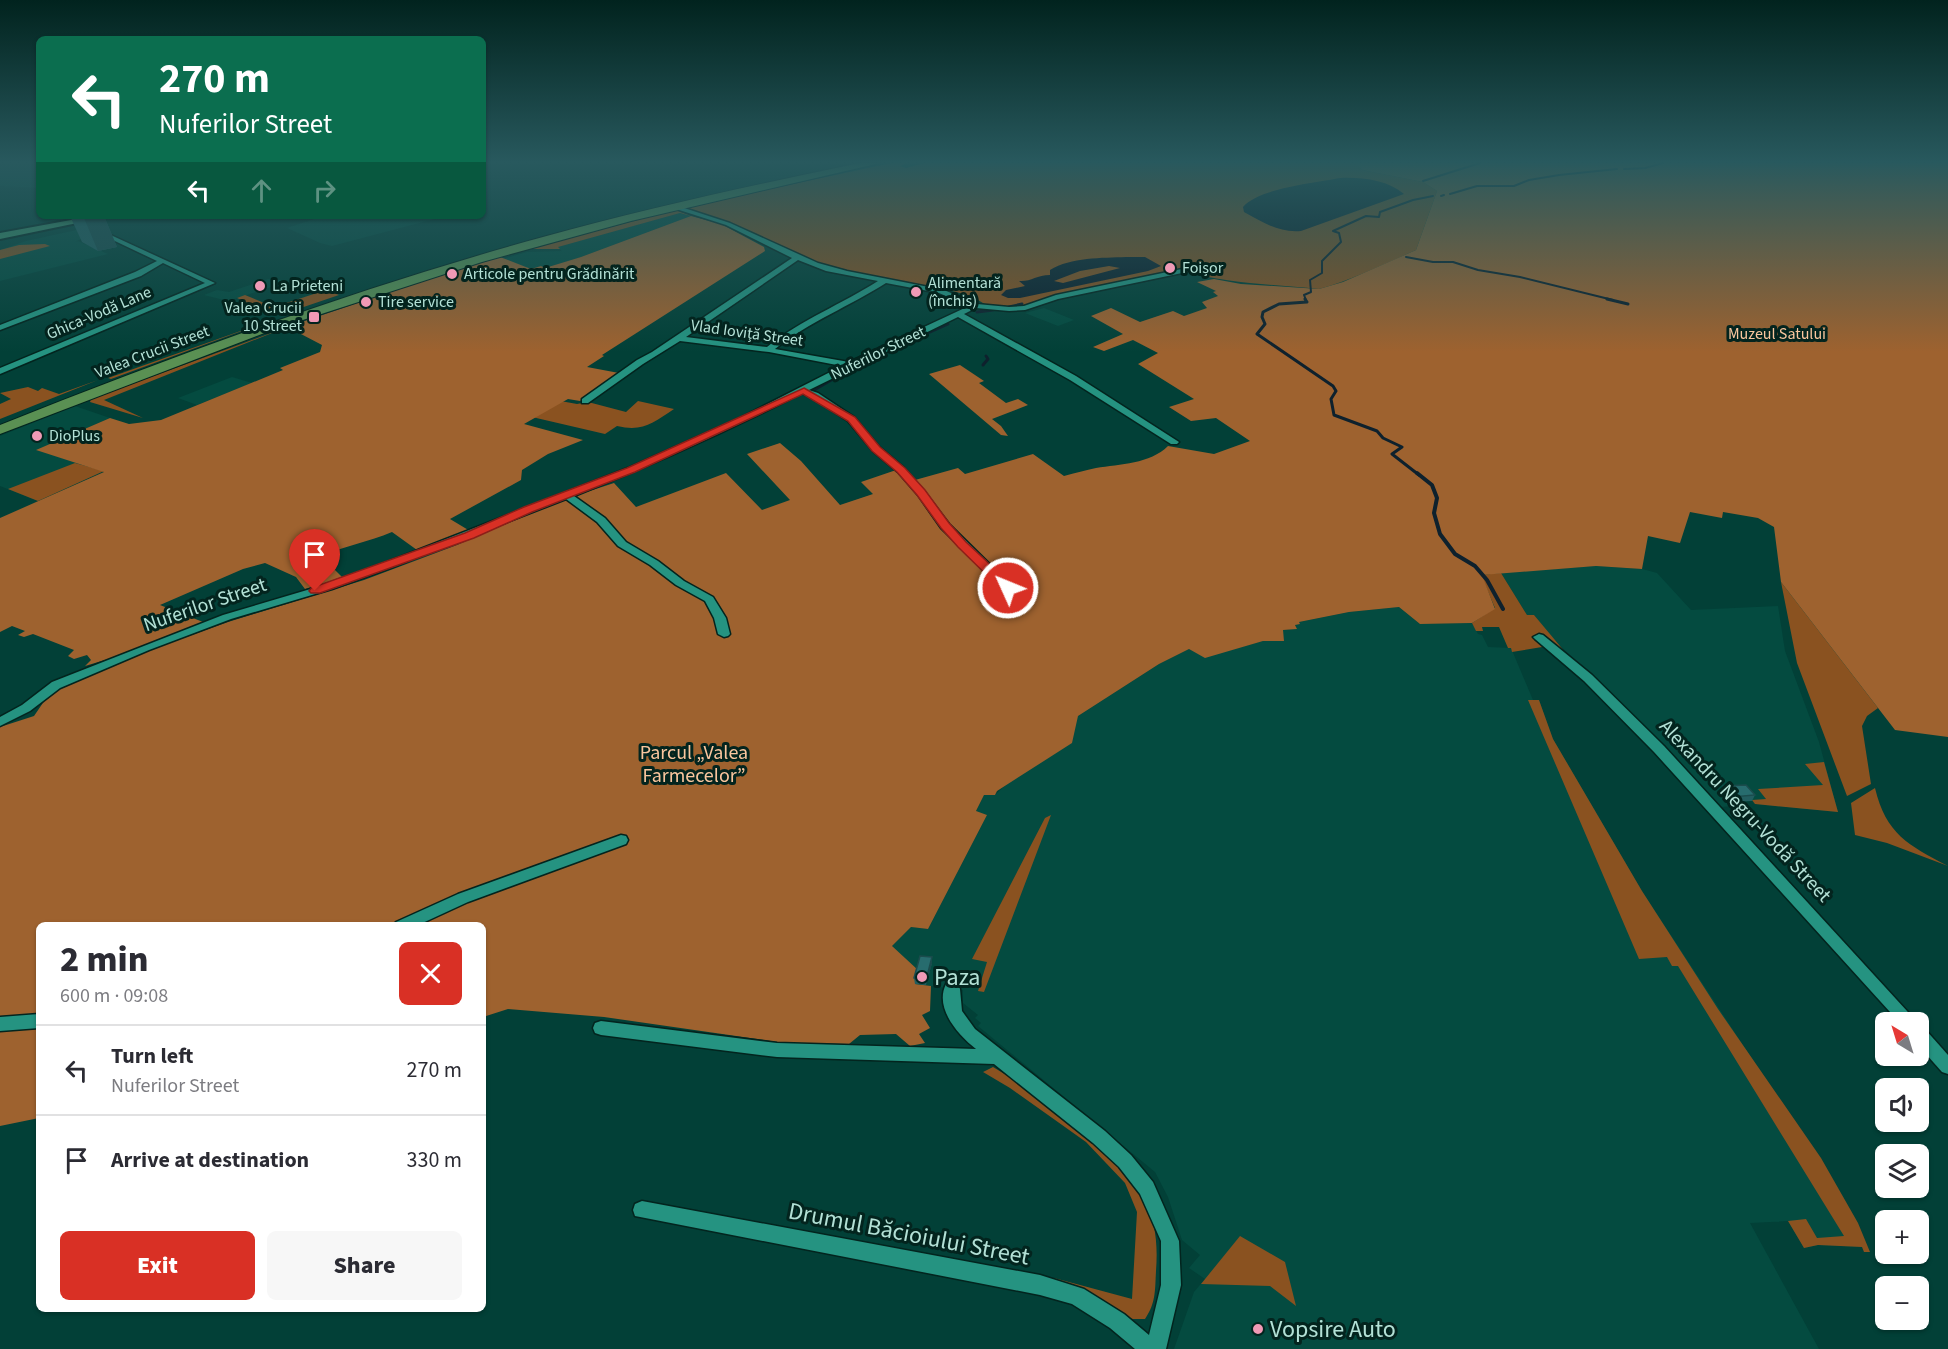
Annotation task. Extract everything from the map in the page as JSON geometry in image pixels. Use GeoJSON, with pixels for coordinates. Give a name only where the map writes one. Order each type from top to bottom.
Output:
{"type":"FeatureCollection","features":[{"type":"Feature","properties":{"kind":"main road"},"geometry":{"type":"LineString","coordinates":[[0,236],[62,226]]}},
{"type":"Feature","properties":{"kind":"main road","name":"Valea Crucii Street"},"geometry":{"type":"LineString","coordinates":[[0,430],[191,355],[344,301],[513,249],[602,226]]}},
{"type":"Feature","properties":{"kind":"street"},"geometry":{"type":"LineString","coordinates":[[86,226],[162,261]]}},
{"type":"Feature","properties":{"kind":"street"},"geometry":{"type":"LineString","coordinates":[[731,226],[797,258],[829,269],[941,291],[963,298],[975,306],[1024,308],[1056,297],[1179,271]]}},
{"type":"Feature","properties":{"kind":"street"},"geometry":{"type":"LineString","coordinates":[[679,338],[797,258]]}},
{"type":"Feature","properties":{"kind":"street"},"geometry":{"type":"LineString","coordinates":[[0,328],[162,261]]}},
{"type":"Feature","properties":{"kind":"street","name":"Ghica-Vodă Lane"},"geometry":{"type":"LineString","coordinates":[[0,371],[211,283],[162,261]]}},
{"type":"Feature","properties":{"kind":"street"},"geometry":{"type":"LineString","coordinates":[[769,350],[790,333],[854,300],[884,281]]}},
{"type":"Feature","properties":{"kind":"street","name":"Nuferilor Street"},"geometry":{"type":"LineString","coordinates":[[0,722],[26,708],[56,685],[145,648],[227,617],[319,590],[386,566],[469,535],[690,445],[975,306]]}},
{"type":"Feature","properties":{"kind":"street"},"geometry":{"type":"LineString","coordinates":[[959,314],[1073,378],[1174,442]]}},
{"type":"Feature","properties":{"kind":"street","name":"Vlad Ioviță Street"},"geometry":{"type":"LineString","coordinates":[[585,401],[679,338],[769,350],[850,365]]}},
{"type":"Feature","properties":{"kind":"street"},"geometry":{"type":"LineString","coordinates":[[804,391],[851,419],[876,449],[901,470],[945,526],[1008,588]]}},
{"type":"Feature","properties":{"kind":"street"},"geometry":{"type":"LineString","coordinates":[[566,494],[602,520],[622,544],[654,563],[680,583],[709,599],[720,618],[724,634]]}},
{"type":"Feature","properties":{"kind":"street","name":"Alexandru Negru-Vodă Street"},"geometry":{"type":"LineString","coordinates":[[1539,637],[1588,678],[1659,749],[1900,1012]]}},
{"type":"Feature","properties":{"kind":"street"},"geometry":{"type":"LineString","coordinates":[[410,922],[463,898],[621,840]]}},
{"type":"Feature","properties":{"kind":"street"},"geometry":{"type":"LineString","coordinates":[[952,989],[952,1009],[957,1020],[975,1039],[1099,1137],[1125,1161],[1147,1188],[1170,1241],[1172,1285],[1156,1349]]}},
{"type":"Feature","properties":{"kind":"street"},"geometry":{"type":"LineString","coordinates":[[0,1024],[36,1021]]}},
{"type":"Feature","properties":{"kind":"street"},"geometry":{"type":"LineString","coordinates":[[601,1028],[777,1050],[999,1057]]}},
{"type":"Feature","properties":{"kind":"street"},"geometry":{"type":"LineString","coordinates":[[1929,1045],[1948,1067]]}},
{"type":"Feature","properties":{"kind":"street","name":"Drumul Băcioiului Street"},"geometry":{"type":"LineString","coordinates":[[642,1210],[1040,1285],[1077,1296],[1116,1321],[1150,1349]]}},
{"type":"Feature","properties":{"kind":"shaded area"},"geometry":{"type":"Polygon","coordinates":[[[293,226],[408,226],[332,246],[287,228],[293,226]]]}},
{"type":"Feature","properties":{"kind":"shaded area"},"geometry":{"type":"Polygon","coordinates":[[[615,226],[634,226],[558,247],[560,249],[527,249],[615,226]]]}},
{"type":"Feature","properties":{"kind":"shaded area"},"geometry":{"type":"Polygon","coordinates":[[[633,226],[664,226],[545,268],[541,266],[531,269],[503,259],[527,252],[562,251],[557,247],[633,226]]]}},
{"type":"Feature","properties":{"kind":"shaded area"},"geometry":{"type":"Polygon","coordinates":[[[737,226],[1425,226],[1416,250],[1319,289],[1217,279],[1184,271],[1188,270],[1186,268],[1011,308],[988,306],[973,297],[946,289],[874,278],[821,265],[737,226]]]}},
{"type":"Feature","properties":{"kind":"shaded area"},"geometry":{"type":"Polygon","coordinates":[[[81,229],[93,233],[75,242],[78,241],[108,254],[0,281],[0,250],[26,241],[81,229]]]}},
{"type":"Feature","properties":{"kind":"shaded area"},"geometry":{"type":"Polygon","coordinates":[[[45,244],[50,246],[0,259],[0,250],[19,245],[45,244]]]}},
{"type":"Feature","properties":{"kind":"shaded area"},"geometry":{"type":"Polygon","coordinates":[[[268,279],[290,281],[228,301],[204,295],[217,290],[229,292],[268,279]]]}},
{"type":"Feature","properties":{"kind":"shaded area"},"geometry":{"type":"Polygon","coordinates":[[[326,290],[339,295],[283,314],[277,310],[280,309],[278,308],[267,312],[254,311],[259,308],[237,298],[245,295],[274,307],[326,290]]]}},
{"type":"Feature","properties":{"kind":"shaded area"},"geometry":{"type":"Polygon","coordinates":[[[1044,308],[1074,320],[1058,326],[1025,313],[1044,308]]]}},
{"type":"Feature","properties":{"kind":"shaded area"},"geometry":{"type":"Polygon","coordinates":[[[277,318],[111,379],[108,378],[277,318]]]}},
{"type":"Feature","properties":{"kind":"shaded area"},"geometry":{"type":"Polygon","coordinates":[[[282,329],[104,400],[143,418],[90,402],[91,399],[282,329]]]}},
{"type":"Feature","properties":{"kind":"shaded area"},"geometry":{"type":"Polygon","coordinates":[[[232,377],[252,383],[197,405],[178,398],[232,377]]]}},
{"type":"Feature","properties":{"kind":"shaded area"},"geometry":{"type":"Polygon","coordinates":[[[98,380],[0,419],[0,404],[11,399],[0,393],[28,387],[38,391],[42,388],[59,394],[98,380]]]}},
{"type":"Feature","properties":{"kind":"shaded area"},"geometry":{"type":"Polygon","coordinates":[[[555,400],[577,404],[588,402],[626,412],[638,401],[674,409],[647,425],[634,428],[617,426],[605,434],[532,417],[555,400]]]}},
{"type":"Feature","properties":{"kind":"shaded area"},"geometry":{"type":"Polygon","coordinates":[[[75,406],[110,418],[37,450],[104,471],[38,501],[0,486],[0,436],[75,406]]]}},
{"type":"Feature","properties":{"kind":"shaded area"},"geometry":{"type":"Polygon","coordinates":[[[75,463],[104,471],[38,501],[8,489],[75,463]]]}},
{"type":"Feature","properties":{"kind":"shaded area"},"geometry":{"type":"Polygon","coordinates":[[[1596,566],[1642,569],[1657,573],[1691,610],[1778,606],[1785,651],[1819,742],[1838,812],[1755,804],[1752,801],[1730,802],[1732,806],[1721,807],[1662,744],[1549,635],[1534,615],[1527,615],[1501,573],[1596,566]]]}},
{"type":"Feature","properties":{"kind":"shaded area"},"geometry":{"type":"Polygon","coordinates":[[[1501,573],[1527,615],[1534,615],[1565,652],[1548,646],[1512,652],[1499,627],[1482,627],[1483,631],[1476,631],[1472,623],[1495,608],[1481,575],[1501,573]]]}},
{"type":"Feature","properties":{"kind":"shaded area"},"geometry":{"type":"Polygon","coordinates":[[[1781,582],[1878,708],[1867,716],[1862,726],[1871,784],[1847,796],[1797,663],[1781,582]]]}},
{"type":"Feature","properties":{"kind":"shaded area"},"geometry":{"type":"Polygon","coordinates":[[[1399,607],[1420,624],[1472,623],[1488,647],[1511,648],[1533,700],[1539,700],[1553,739],[1642,891],[1766,1080],[1862,1247],[1818,1245],[1804,1248],[1788,1221],[1750,1223],[1819,1349],[1174,1349],[1194,1292],[1205,1279],[1189,1268],[1200,1255],[1182,1240],[1168,1197],[1155,1172],[978,1026],[981,1023],[975,1018],[978,1015],[963,1003],[963,990],[915,984],[918,970],[891,947],[911,927],[928,929],[987,815],[976,812],[984,795],[995,795],[1078,716],[1159,664],[1189,649],[1205,657],[1263,641],[1284,641],[1282,630],[1297,629],[1295,624],[1299,622],[1349,612],[1399,607]]]}},
{"type":"Feature","properties":{"kind":"shaded area"},"geometry":{"type":"Polygon","coordinates":[[[1528,700],[1539,700],[1553,739],[1642,891],[1718,1009],[1821,1158],[1858,1223],[1870,1252],[1864,1252],[1862,1247],[1818,1245],[1804,1248],[1788,1221],[1806,1219],[1817,1238],[1844,1236],[1678,966],[1672,966],[1667,957],[1639,959],[1528,700]]]}},
{"type":"Feature","properties":{"kind":"shaded area"},"geometry":{"type":"Polygon","coordinates":[[[1824,762],[1838,812],[1755,804],[1752,800],[1766,799],[1758,789],[1823,785],[1805,764],[1824,762]]]}},
{"type":"Feature","properties":{"kind":"shaded area"},"geometry":{"type":"Polygon","coordinates":[[[1875,788],[1885,817],[1892,827],[1910,844],[1948,866],[1887,843],[1855,835],[1851,803],[1875,788]]]}},
{"type":"Feature","properties":{"kind":"shaded area"},"geometry":{"type":"Polygon","coordinates":[[[1051,815],[984,992],[978,991],[987,962],[972,959],[1045,818],[1051,815]]]}},
{"type":"Feature","properties":{"kind":"shaded area"},"geometry":{"type":"Polygon","coordinates":[[[993,1067],[1032,1092],[1075,1125],[1114,1161],[1142,1196],[1153,1223],[1157,1252],[1154,1296],[1145,1319],[1121,1316],[1054,1278],[1132,1299],[1137,1212],[1125,1183],[1086,1142],[1010,1088],[983,1072],[993,1067]]]}},
{"type":"Feature","properties":{"kind":"shaded area"},"geometry":{"type":"Polygon","coordinates":[[[1240,1236],[1285,1262],[1296,1306],[1270,1286],[1201,1284],[1240,1236]]]}},
{"type":"Feature","properties":{"kind":"green space"},"geometry":{"type":"Polygon","coordinates":[[[664,226],[725,226],[764,247],[765,251],[602,355],[604,356],[587,367],[619,373],[580,401],[568,399],[524,424],[583,440],[548,454],[522,470],[521,480],[450,519],[470,531],[417,550],[392,532],[321,556],[343,578],[305,589],[296,577],[265,563],[243,569],[160,605],[203,622],[115,657],[85,666],[91,660],[87,655],[74,659],[68,656],[74,650],[33,634],[24,637],[18,635],[25,631],[12,626],[0,632],[0,518],[104,472],[36,450],[110,418],[129,424],[161,420],[283,370],[280,368],[320,352],[322,345],[299,333],[299,327],[293,325],[500,257],[531,269],[541,266],[545,268],[664,226]]]}},
{"type":"Feature","properties":{"kind":"green space","name":"Parcul „Valea Farmecelor”"},"geometry":{"type":"Polygon","coordinates":[[[1425,226],[1948,226],[1948,737],[1895,730],[1781,582],[1774,527],[1758,518],[1723,512],[1722,518],[1690,512],[1680,543],[1648,536],[1642,569],[1596,566],[1482,575],[1495,609],[1472,623],[1420,624],[1399,607],[1349,612],[1299,622],[1300,624],[1295,625],[1297,629],[1283,630],[1284,641],[1263,641],[1205,658],[1189,649],[1159,664],[1078,716],[1072,743],[997,791],[995,795],[984,795],[976,811],[987,815],[928,929],[911,927],[892,946],[918,970],[915,984],[931,986],[930,1011],[922,1015],[930,1028],[919,1034],[925,1043],[910,1046],[896,1034],[860,1035],[849,1044],[785,1043],[604,1017],[508,1009],[486,1016],[486,922],[36,922],[36,1119],[0,1126],[0,727],[34,716],[49,694],[144,652],[228,622],[364,580],[457,545],[562,500],[614,483],[636,507],[726,473],[762,510],[790,500],[747,454],[780,443],[801,461],[840,505],[873,494],[861,482],[902,468],[915,480],[958,468],[965,474],[1033,454],[1064,476],[1144,460],[1168,446],[1214,454],[1250,441],[1216,418],[1191,421],[1169,407],[1194,399],[1138,364],[1158,353],[1133,340],[1104,351],[1093,347],[1123,334],[1091,316],[1111,308],[1140,322],[1173,311],[1184,316],[1207,308],[1202,302],[1218,296],[1213,292],[1216,291],[1197,282],[1214,279],[1241,284],[1319,289],[1343,282],[1416,250],[1425,226]]]}},
{"type":"Feature","properties":{"kind":"green space"},"geometry":{"type":"Polygon","coordinates":[[[960,365],[984,381],[979,383],[1006,403],[1018,399],[1028,405],[992,419],[1008,436],[1001,435],[929,374],[960,365]]]}},
{"type":"Feature","properties":{"kind":"water"},"geometry":{"type":"Polygon","coordinates":[[[1271,226],[1315,226],[1301,231],[1278,229],[1271,226]]]}},
{"type":"Feature","properties":{"kind":"water"},"geometry":{"type":"Polygon","coordinates":[[[1117,257],[1145,257],[1161,266],[1148,271],[1020,298],[1008,298],[1001,295],[1006,290],[1025,286],[1019,281],[1050,275],[1050,270],[1067,263],[1117,257]],[[1109,266],[1080,271],[1054,281],[1063,283],[1120,268],[1109,266]]]}},
{"type":"Feature","properties":{"kind":"building"},"geometry":{"type":"Polygon","coordinates":[[[1746,785],[1755,795],[1732,797],[1723,786],[1746,785]]]}},
{"type":"Feature","properties":{"kind":"building","name":"Paza"},"geometry":{"type":"Polygon","coordinates":[[[920,956],[932,957],[926,980],[914,978],[920,956]]]}},
{"type":"Feature","properties":{"kind":"waterway"},"geometry":{"type":"LineString","coordinates":[[1306,300],[1304,295],[1311,292],[1310,280],[1322,273],[1322,261],[1341,242],[1339,233],[1333,231],[1344,226]]}},
{"type":"Feature","properties":{"kind":"waterway"},"geometry":{"type":"LineString","coordinates":[[1406,257],[1433,262],[1453,262],[1478,270],[1520,277],[1613,300]]}},
{"type":"Feature","properties":{"kind":"waterway"},"geometry":{"type":"LineString","coordinates":[[1305,299],[1307,302],[1279,304],[1263,312],[1262,317],[1265,324],[1257,334],[1333,386],[1336,391],[1331,399],[1334,415],[1377,431],[1383,438],[1402,447],[1392,454],[1419,475]]}},
{"type":"Feature","properties":{"kind":"waterway"},"geometry":{"type":"LineString","coordinates":[[1607,299],[1628,304]]}},
{"type":"Feature","properties":{"kind":"waterway"},"geometry":{"type":"LineString","coordinates":[[1009,307],[1022,304]]}},
{"type":"Feature","properties":{"kind":"waterway"},"geometry":{"type":"LineString","coordinates":[[977,312],[993,310]]}},
{"type":"Feature","properties":{"kind":"waterway"},"geometry":{"type":"LineString","coordinates":[[919,337],[948,324]]}},
{"type":"Feature","properties":{"kind":"waterway"},"geometry":{"type":"LineString","coordinates":[[900,345],[911,340]]}},
{"type":"Feature","properties":{"kind":"waterway"},"geometry":{"type":"LineString","coordinates":[[983,365],[988,359],[986,356]]}},
{"type":"Feature","properties":{"kind":"waterway"},"geometry":{"type":"LineString","coordinates":[[814,390],[833,379]]}},
{"type":"Feature","properties":{"kind":"waterway"},"geometry":{"type":"LineString","coordinates":[[1417,473],[1432,485],[1437,498],[1434,513],[1440,534],[1455,554],[1475,566],[1487,580],[1503,609]]}},
{"type":"Feature","properties":{"kind":"place","name":"Foișor"},"geometry":{"type":"Point","coordinates":[1170,268]}},
{"type":"Feature","properties":{"kind":"place","name":"Articole pentru Grădinărit"},"geometry":{"type":"Point","coordinates":[452,274]}},
{"type":"Feature","properties":{"kind":"place","name":"La Prieteni"},"geometry":{"type":"Point","coordinates":[260,286]}},
{"type":"Feature","properties":{"kind":"place","name":"Alimentară (închis)"},"geometry":{"type":"Point","coordinates":[916,292]}},
{"type":"Feature","properties":{"kind":"place","name":"Tire service"},"geometry":{"type":"Point","coordinates":[366,302]}},
{"type":"Feature","properties":{"kind":"place","name":"Valea Crucii 10 Street"},"geometry":{"type":"Point","coordinates":[314,317]}},
{"type":"Feature","properties":{"kind":"place","name":"DioPlus"},"geometry":{"type":"Point","coordinates":[37,436]}},
{"type":"Feature","properties":{"kind":"place","name":"Paza"},"geometry":{"type":"Point","coordinates":[922,977]}},
{"type":"Feature","properties":{"kind":"place","name":"Vopsire Auto"},"geometry":{"type":"Point","coordinates":[1258,1329]}},
{"type":"Feature","properties":{"kind":"route"},"geometry":{"type":"LineString","coordinates":[[315,591],[469,535],[528,509],[631,470],[804,391],[851,419],[876,449],[901,470],[933,507],[945,526],[1008,588]]}},
{"type":"Feature","properties":{"kind":"park label","name":"Muzeul Satului"},"geometry":{"type":"Point","coordinates":[1777,334]}}]}
